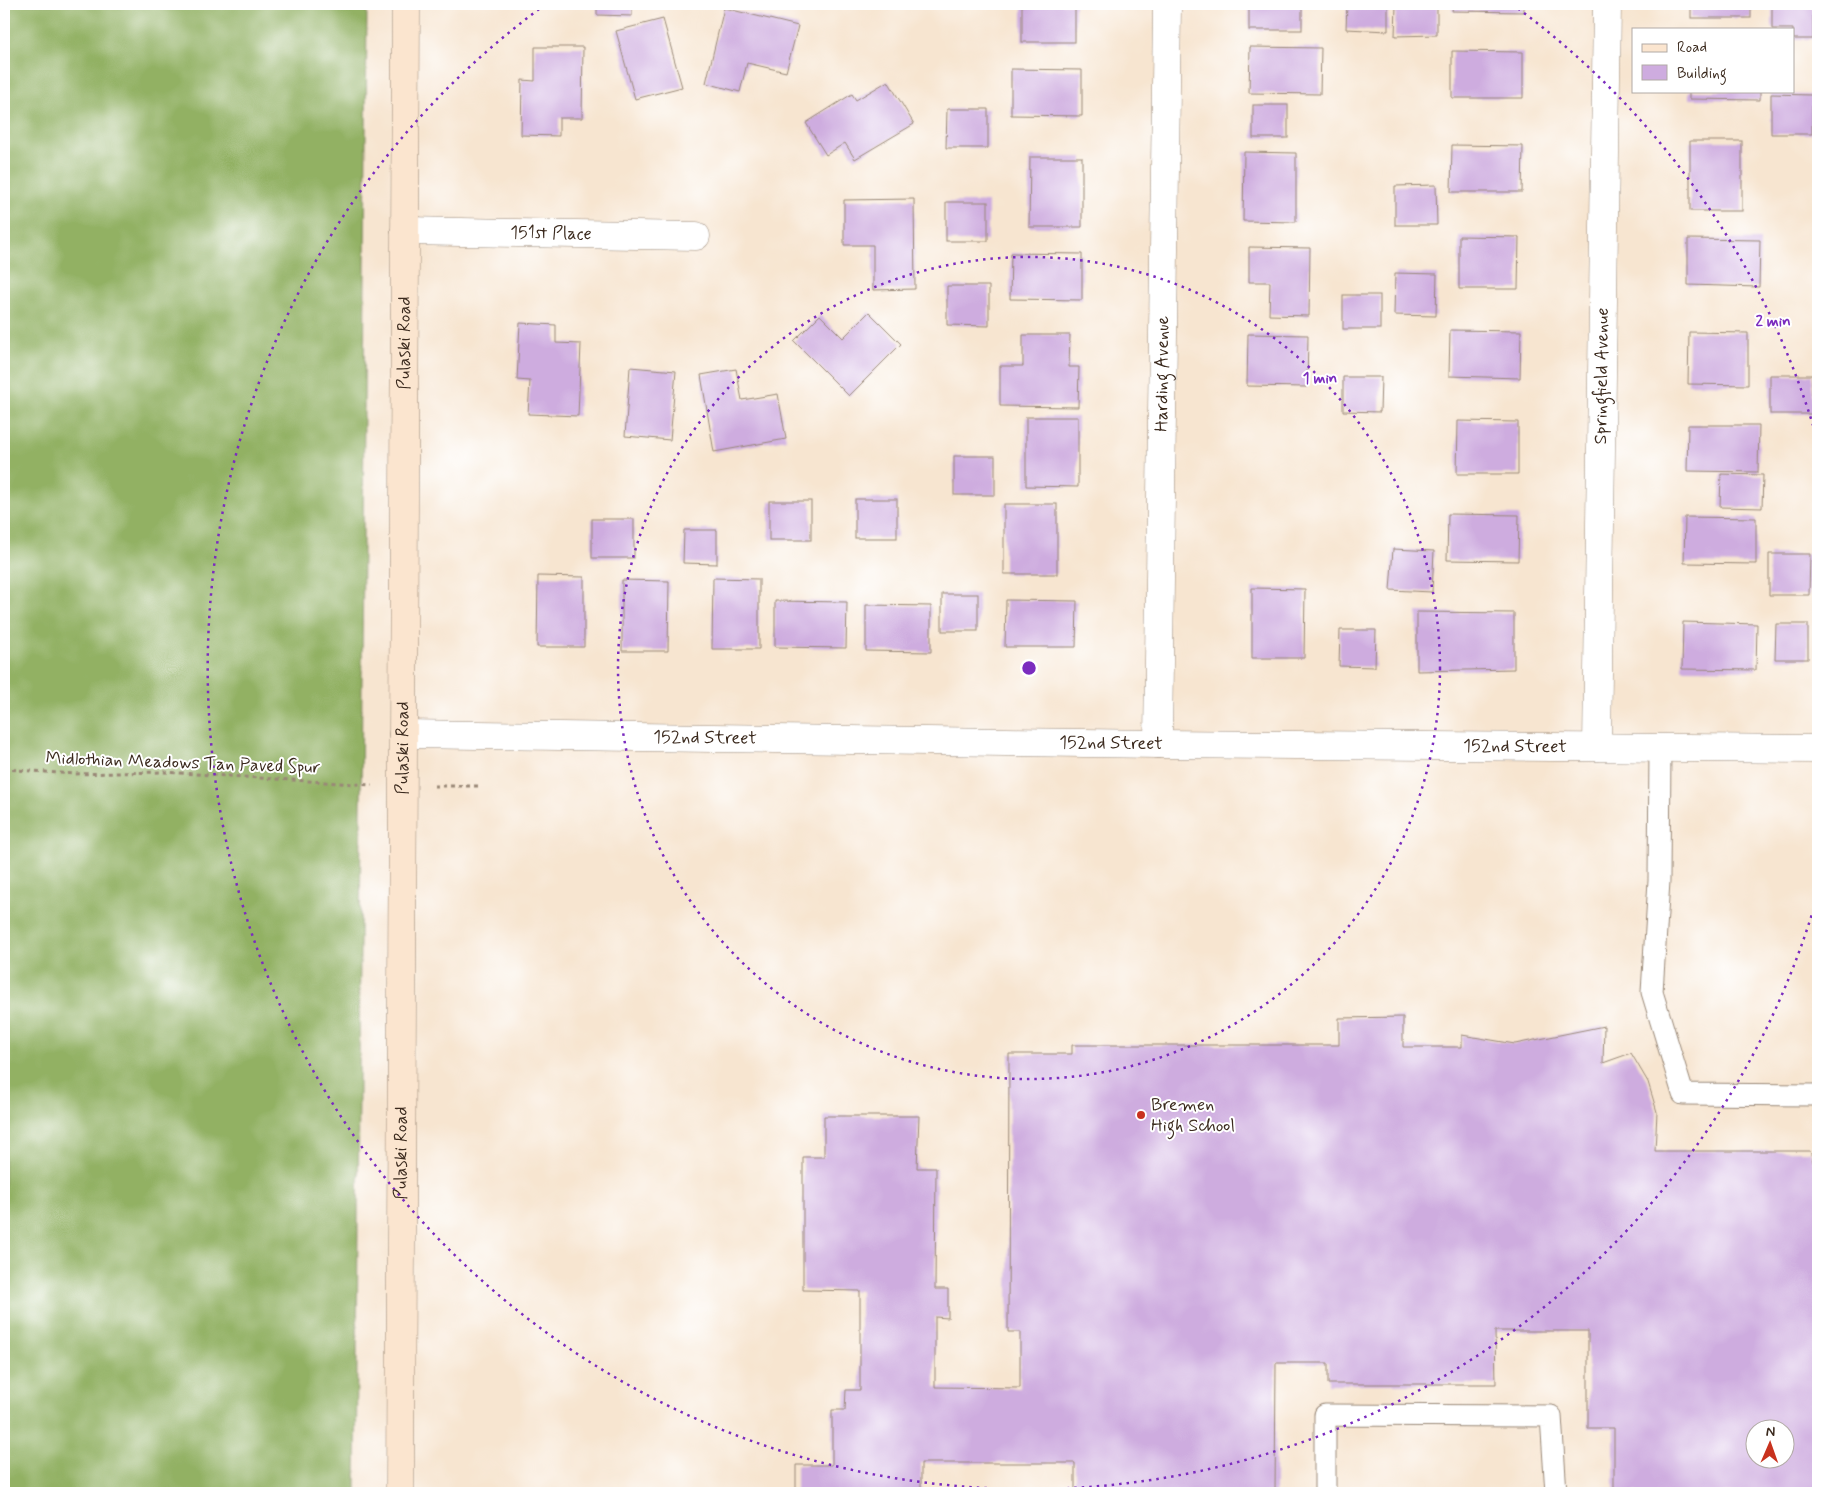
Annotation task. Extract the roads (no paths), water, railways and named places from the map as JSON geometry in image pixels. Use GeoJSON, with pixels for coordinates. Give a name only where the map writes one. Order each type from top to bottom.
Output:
{"type":"FeatureCollection","features":[{"type":"Feature","properties":{"kind":"main road","name":"Pulaski Road"},"geometry":{"type":"LineString","coordinates":[[400,1493],[406,4]]}},
{"type":"Feature","properties":{"kind":"street","name":"Harding Avenue"},"geometry":{"type":"LineString","coordinates":[[1158,744],[1167,4]]}},
{"type":"Feature","properties":{"kind":"street","name":"Springfield Avenue"},"geometry":{"type":"LineString","coordinates":[[1598,747],[1607,4]]}},
{"type":"Feature","properties":{"kind":"street","name":"151st Place"},"geometry":{"type":"LineString","coordinates":[[405,231],[696,236]]}},
{"type":"Feature","properties":{"kind":"street","name":"152nd Street"},"geometry":{"type":"LineString","coordinates":[[404,734],[1158,744],[1818,749]]}},
{"type":"Feature","properties":{"kind":"lane"},"geometry":{"type":"LineString","coordinates":[[1660,748],[1659,881],[1652,992],[1682,1094],[1818,1095]]}},
{"type":"Feature","properties":{"kind":"lane"},"geometry":{"type":"LineString","coordinates":[[1324,1493],[1325,1414],[1551,1416],[1556,1493]]}},
{"type":"Feature","properties":{"kind":"place","name":"Bremen High School"},"geometry":{"type":"Point","coordinates":[1141,1115]}}]}
